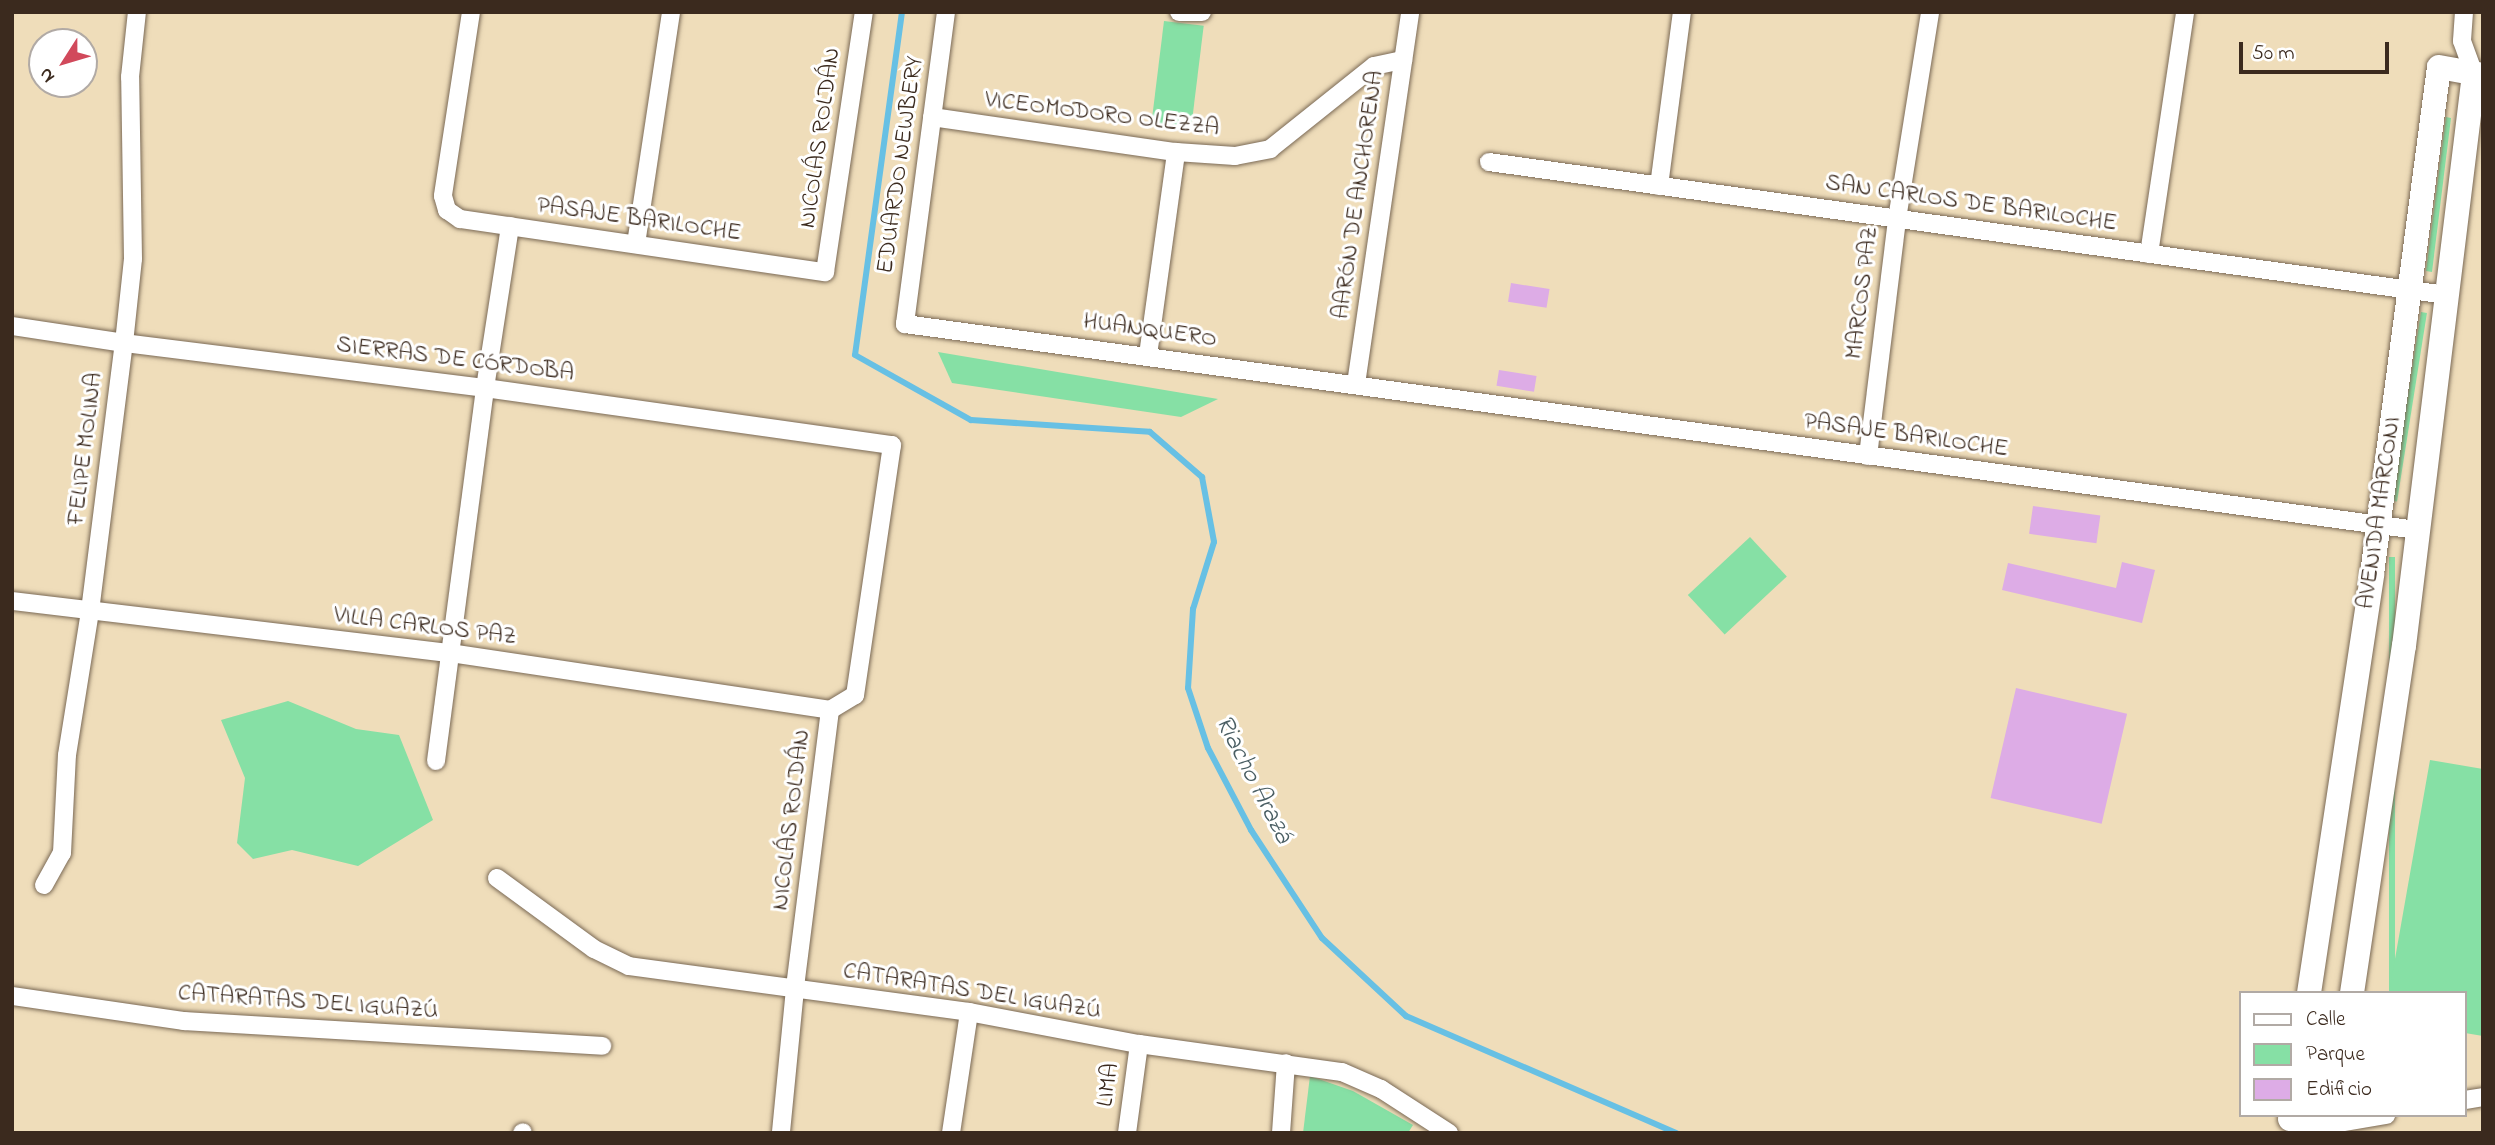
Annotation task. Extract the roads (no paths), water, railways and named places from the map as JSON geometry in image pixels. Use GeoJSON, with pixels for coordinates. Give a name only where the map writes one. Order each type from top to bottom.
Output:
{"type":"FeatureCollection","features":[{"type":"Feature","properties":{"kind":"main road"},"geometry":{"type":"LineString","coordinates":[[2439,67],[2478,74]]}},
{"type":"Feature","properties":{"kind":"main road","name":"AVENIDA MARCONI"},"geometry":{"type":"LineString","coordinates":[[2309,991],[2378,525],[2439,67]]}},
{"type":"Feature","properties":{"kind":"main road","name":"AVENIDA MARCONI"},"geometry":{"type":"LineString","coordinates":[[2352,991],[2404,646],[2446,295],[2476,107],[2478,74]]}},
{"type":"Feature","properties":{"kind":"main road"},"geometry":{"type":"LineString","coordinates":[[2434,101],[2476,107]]}},
{"type":"Feature","properties":{"kind":"main road"},"geometry":{"type":"LineString","coordinates":[[2290,1122],[2332,1124]]}},
{"type":"Feature","properties":{"kind":"street","name":"FELIPE MOLINA"},"geometry":{"type":"LineString","coordinates":[[44,886],[62,853],[66,755],[90,611],[133,259],[130,77],[137,12]]}},
{"type":"Feature","properties":{"kind":"street","name":"PASAJE BARILOCHE"},"geometry":{"type":"LineString","coordinates":[[471,12],[443,196],[447,210],[460,219],[825,272]]}},
{"type":"Feature","properties":{"kind":"street"},"geometry":{"type":"LineString","coordinates":[[636,244],[671,12]]}},
{"type":"Feature","properties":{"kind":"street","name":"NICOLÁS ROLDÁN"},"geometry":{"type":"LineString","coordinates":[[825,272],[864,12]]}},
{"type":"Feature","properties":{"kind":"street","name":"EDUARDO NEWBERY"},"geometry":{"type":"LineString","coordinates":[[905,324],[946,12]]}},
{"type":"Feature","properties":{"kind":"street"},"geometry":{"type":"LineString","coordinates":[[1179,12],[1202,12]]}},
{"type":"Feature","properties":{"kind":"street","name":"AARÓN DE ANCHORENA"},"geometry":{"type":"LineString","coordinates":[[1356,384],[1410,12]]}},
{"type":"Feature","properties":{"kind":"street"},"geometry":{"type":"LineString","coordinates":[[1659,186],[1682,12]]}},
{"type":"Feature","properties":{"kind":"street","name":"MARCOS PAZ"},"geometry":{"type":"LineString","coordinates":[[1868,456],[1897,219],[1930,12]]}},
{"type":"Feature","properties":{"kind":"street"},"geometry":{"type":"LineString","coordinates":[[2149,254],[2185,12]]}},
{"type":"Feature","properties":{"kind":"street","name":"AVENIDA MARCONI"},"geometry":{"type":"LineString","coordinates":[[2465,12],[2462,41],[2478,74]]}},
{"type":"Feature","properties":{"kind":"street"},"geometry":{"type":"LineString","coordinates":[[2439,67],[2462,41]]}},
{"type":"Feature","properties":{"kind":"street","name":"VICEOMODORO OLEZZA"},"geometry":{"type":"LineString","coordinates":[[932,117],[1176,152],[1235,156],[1270,149],[1374,66],[1403,60]]}},
{"type":"Feature","properties":{"kind":"street"},"geometry":{"type":"LineString","coordinates":[[1148,355],[1176,152]]}},
{"type":"Feature","properties":{"kind":"street","name":"SAN CARLOS DE BARILOCHE"},"geometry":{"type":"LineString","coordinates":[[1489,162],[2446,295]]}},
{"type":"Feature","properties":{"kind":"street"},"geometry":{"type":"LineString","coordinates":[[436,761],[485,388],[510,226]]}},
{"type":"Feature","properties":{"kind":"street","name":"HUANQUERO"},"geometry":{"type":"LineString","coordinates":[[905,324],[1389,388]]}},
{"type":"Feature","properties":{"kind":"street","name":"SIERRAS DE CÓRDOBA"},"geometry":{"type":"LineString","coordinates":[[12,326],[892,445]]}},
{"type":"Feature","properties":{"kind":"street","name":"PASAJE BARILOCHE"},"geometry":{"type":"LineString","coordinates":[[1389,388],[2417,530]]}},
{"type":"Feature","properties":{"kind":"street","name":"NICOLÁS ROLDÁN"},"geometry":{"type":"LineString","coordinates":[[781,1133],[795,989],[830,710],[855,695],[892,445]]}},
{"type":"Feature","properties":{"kind":"street","name":"VILLA CARLOS PAZ"},"geometry":{"type":"LineString","coordinates":[[12,601],[450,653],[830,710]]}},
{"type":"Feature","properties":{"kind":"street","name":"CATARATAS DEL IGUAZÚ"},"geometry":{"type":"LineString","coordinates":[[497,878],[594,949],[629,967],[969,1012],[1139,1044],[1342,1072],[1381,1089],[1438,1130]]}},
{"type":"Feature","properties":{"kind":"street","name":"CATARATAS DEL IGUAZÚ"},"geometry":{"type":"LineString","coordinates":[[12,996],[184,1021],[602,1046]]}},
{"type":"Feature","properties":{"kind":"street"},"geometry":{"type":"LineString","coordinates":[[951,1133],[969,1012]]}},
{"type":"Feature","properties":{"kind":"street","name":"LIMA"},"geometry":{"type":"LineString","coordinates":[[1127,1133],[1139,1044]]}},
{"type":"Feature","properties":{"kind":"street"},"geometry":{"type":"LineString","coordinates":[[1280,1133],[1286,1063]]}},
{"type":"Feature","properties":{"kind":"street"},"geometry":{"type":"LineString","coordinates":[[2332,1124],[2374,1117]]}},
{"type":"Feature","properties":{"kind":"waterway","name":"Riacho Arazá"},"geometry":{"type":"LineString","coordinates":[[902,12],[855,355],[971,420],[1150,432],[1202,477],[1214,542],[1193,609],[1188,688],[1208,748],[1251,830],[1322,938],[1406,1016],[1677,1133]]}}]}
